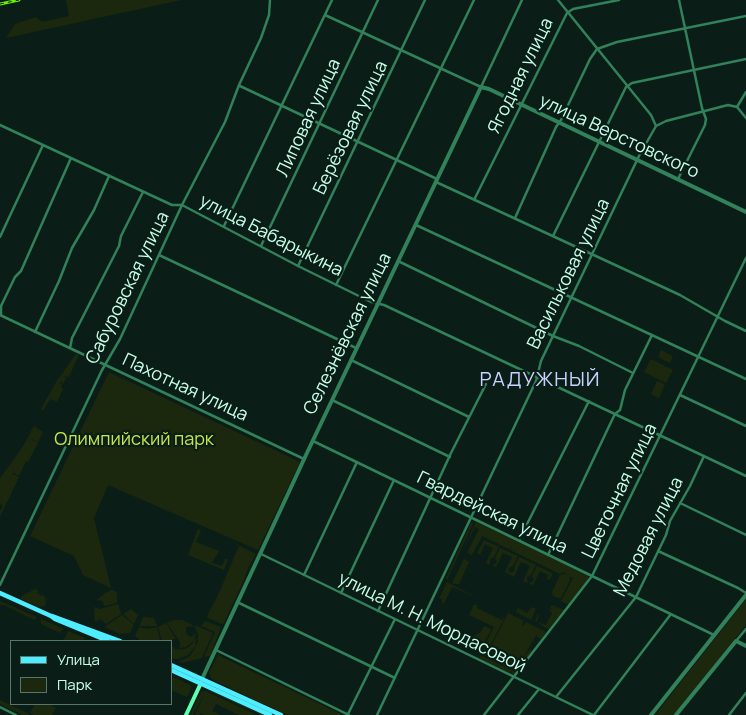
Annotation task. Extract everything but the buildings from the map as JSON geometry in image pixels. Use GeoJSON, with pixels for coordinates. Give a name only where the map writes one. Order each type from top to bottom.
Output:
{"type":"FeatureCollection","features":[{"type":"Feature","properties":{"kind":"main road"},"geometry":{"type":"LineString","coordinates":[[0,594],[106,640]]}},
{"type":"Feature","properties":{"kind":"main road"},"geometry":{"type":"LineString","coordinates":[[51,616],[117,640]]}},
{"type":"Feature","properties":{"kind":"main road"},"geometry":{"type":"LineString","coordinates":[[172,666],[201,682],[270,715]]}},
{"type":"Feature","properties":{"kind":"main road"},"geometry":{"type":"LineString","coordinates":[[172,670],[281,715]]}},
{"type":"Feature","properties":{"kind":"main road"},"geometry":{"type":"LineString","coordinates":[[186,715],[201,682]]}},
{"type":"Feature","properties":{"kind":"street","name":"Сабуровская улица"},"geometry":{"type":"LineString","coordinates":[[0,585],[105,364],[120,339],[182,205],[225,122],[261,38],[269,15],[270,0]]}},
{"type":"Feature","properties":{"kind":"street"},"geometry":{"type":"LineString","coordinates":[[224,226],[332,0]]}},
{"type":"Feature","properties":{"kind":"street","name":"Липовая улица"},"geometry":{"type":"LineString","coordinates":[[261,246],[378,0]]}},
{"type":"Feature","properties":{"kind":"street","name":"Берёзовая улица"},"geometry":{"type":"LineString","coordinates":[[298,266],[426,0]]}},
{"type":"Feature","properties":{"kind":"street"},"geometry":{"type":"LineString","coordinates":[[336,285],[474,0]]}},
{"type":"Feature","properties":{"kind":"street","name":"Селезнёвская улица"},"geometry":{"type":"LineString","coordinates":[[201,682],[312,441],[522,0]]}},
{"type":"Feature","properties":{"kind":"street"},"geometry":{"type":"LineString","coordinates":[[558,0],[651,115],[656,126],[666,120],[728,105],[737,107],[746,118]]}},
{"type":"Feature","properties":{"kind":"street","name":"Ягодная улица"},"geometry":{"type":"LineString","coordinates":[[474,200],[568,12],[577,8],[619,0]]}},
{"type":"Feature","properties":{"kind":"street"},"geometry":{"type":"LineString","coordinates":[[678,180],[705,125],[706,119],[679,0]]}},
{"type":"Feature","properties":{"kind":"street"},"geometry":{"type":"LineString","coordinates":[[325,15],[481,87]]}},
{"type":"Feature","properties":{"kind":"street"},"geometry":{"type":"LineString","coordinates":[[515,218],[556,127],[590,59],[597,49],[617,42],[746,16]]}},
{"type":"Feature","properties":{"kind":"street"},"geometry":{"type":"LineString","coordinates":[[553,236],[620,96],[627,86],[632,83],[746,59]]}},
{"type":"Feature","properties":{"kind":"street"},"geometry":{"type":"LineString","coordinates":[[239,86],[397,160],[474,200],[680,294],[717,317],[746,331]]}},
{"type":"Feature","properties":{"kind":"street","name":"улица Верстовского"},"geometry":{"type":"LineString","coordinates":[[481,87],[746,212]]}},
{"type":"Feature","properties":{"kind":"street"},"geometry":{"type":"LineString","coordinates":[[737,107],[746,92]]}},
{"type":"Feature","properties":{"kind":"street","name":"улица Бабарыкина"},"geometry":{"type":"LineString","coordinates":[[0,125],[172,205],[182,205],[371,302],[378,303],[746,476]]}},
{"type":"Feature","properties":{"kind":"street","name":"Васильковая улица"},"geometry":{"type":"LineString","coordinates":[[377,715],[537,377],[541,361],[637,160],[656,126]]}},
{"type":"Feature","properties":{"kind":"street"},"geometry":{"type":"LineString","coordinates":[[0,237],[44,145]]}},
{"type":"Feature","properties":{"kind":"street"},"geometry":{"type":"LineString","coordinates":[[0,315],[1,306],[15,277],[21,271],[71,158]]}},
{"type":"Feature","properties":{"kind":"street"},"geometry":{"type":"LineString","coordinates":[[35,332],[59,282],[72,248],[94,210],[109,176]]}},
{"type":"Feature","properties":{"kind":"street"},"geometry":{"type":"LineString","coordinates":[[70,348],[72,338],[120,246],[121,236],[143,192]]}},
{"type":"Feature","properties":{"kind":"street"},"geometry":{"type":"LineString","coordinates":[[416,224],[746,379]]}},
{"type":"Feature","properties":{"kind":"street"},"geometry":{"type":"LineString","coordinates":[[159,254],[356,348]]}},
{"type":"Feature","properties":{"kind":"street","name":"Цветочная улица"},"geometry":{"type":"LineString","coordinates":[[484,715],[592,576],[746,258]]}},
{"type":"Feature","properties":{"kind":"street"},"geometry":{"type":"LineString","coordinates":[[398,261],[633,373]]}},
{"type":"Feature","properties":{"kind":"street","name":"Пахотная улица"},"geometry":{"type":"LineString","coordinates":[[0,315],[304,459]]}},
{"type":"Feature","properties":{"kind":"street"},"geometry":{"type":"LineString","coordinates":[[548,555],[615,414],[620,410],[625,390],[652,334]]}},
{"type":"Feature","properties":{"kind":"street"},"geometry":{"type":"LineString","coordinates":[[351,360],[469,417]]}},
{"type":"Feature","properties":{"kind":"street"},"geometry":{"type":"LineString","coordinates":[[378,611],[486,384]]}},
{"type":"Feature","properties":{"kind":"street"},"geometry":{"type":"LineString","coordinates":[[680,395],[746,426]]}},
{"type":"Feature","properties":{"kind":"street"},"geometry":{"type":"LineString","coordinates":[[332,400],[450,457]]}},
{"type":"Feature","properties":{"kind":"street"},"geometry":{"type":"LineString","coordinates":[[518,540],[589,401]]}},
{"type":"Feature","properties":{"kind":"street","name":"Гвардейская улица"},"geometry":{"type":"LineString","coordinates":[[312,441],[714,635]]}},
{"type":"Feature","properties":{"kind":"street","name":"Медовая улица"},"geometry":{"type":"LineString","coordinates":[[556,698],[636,597],[670,521],[704,456]]}},
{"type":"Feature","properties":{"kind":"street"},"geometry":{"type":"LineString","coordinates":[[304,575],[358,462]]}},
{"type":"Feature","properties":{"kind":"street"},"geometry":{"type":"LineString","coordinates":[[341,593],[394,480]]}},
{"type":"Feature","properties":{"kind":"street"},"geometry":{"type":"LineString","coordinates":[[680,503],[746,535]]}},
{"type":"Feature","properties":{"kind":"street"},"geometry":{"type":"LineString","coordinates":[[651,715],[746,594],[738,588],[658,551]]}},
{"type":"Feature","properties":{"kind":"street","name":"улица М. Н. Мордасовой"},"geometry":{"type":"LineString","coordinates":[[260,553],[593,715]]}},
{"type":"Feature","properties":{"kind":"street"},"geometry":{"type":"LineString","coordinates":[[237,602],[395,678]]}},
{"type":"Feature","properties":{"kind":"street"},"geometry":{"type":"LineString","coordinates":[[593,715],[671,614]]}},
{"type":"Feature","properties":{"kind":"street"},"geometry":{"type":"LineString","coordinates":[[215,650],[348,715],[395,619]]}},
{"type":"Feature","properties":{"kind":"street"},"geometry":{"type":"LineString","coordinates":[[676,715],[746,629]]}},
{"type":"Feature","properties":{"kind":"street"},"geometry":{"type":"LineString","coordinates":[[736,641],[746,646]]}},
{"type":"Feature","properties":{"kind":"street"},"geometry":{"type":"LineString","coordinates":[[518,715],[539,690]]}},
{"type":"Feature","properties":{"kind":"street"},"geometry":{"type":"LineString","coordinates":[[729,715],[746,693]]}},
{"type":"Feature","properties":{"kind":"street"},"geometry":{"type":"LineString","coordinates":[[0,707],[16,715]]}},
{"type":"Feature","properties":{"kind":"green space"},"geometry":{"type":"Polygon","coordinates":[[[66,0],[181,0],[6,38],[15,24],[36,17],[42,22],[69,16],[66,0]]]}},
{"type":"Feature","properties":{"kind":"green space"},"geometry":{"type":"Polygon","coordinates":[[[0,317],[79,355],[69,377],[63,376],[66,378],[63,384],[61,381],[55,391],[60,383],[62,384],[61,387],[63,389],[57,402],[51,399],[52,396],[42,412],[43,410],[41,409],[56,382],[76,354],[0,317]]]}},
{"type":"Feature","properties":{"kind":"green space"},"geometry":{"type":"Polygon","coordinates":[[[661,350],[673,356],[670,363],[658,357],[661,350]]]}},
{"type":"Feature","properties":{"kind":"green space"},"geometry":{"type":"Polygon","coordinates":[[[651,359],[673,370],[666,383],[644,372],[651,359]]]}},
{"type":"Feature","properties":{"kind":"green space","name":"Олимпийский парк"},"geometry":{"type":"Polygon","coordinates":[[[109,372],[300,462],[258,550],[108,485],[94,518],[111,588],[83,575],[74,556],[30,536],[109,372]]]}},
{"type":"Feature","properties":{"kind":"green space"},"geometry":{"type":"Polygon","coordinates":[[[657,381],[665,384],[659,398],[651,394],[657,381]]]}},
{"type":"Feature","properties":{"kind":"green space"},"geometry":{"type":"Polygon","coordinates":[[[34,426],[43,432],[38,442],[30,438],[38,443],[19,476],[14,471],[4,493],[13,474],[19,477],[0,517],[0,511],[3,506],[0,503],[0,478],[22,448],[34,426]]]}},
{"type":"Feature","properties":{"kind":"green space"},"geometry":{"type":"Polygon","coordinates":[[[473,522],[447,580],[446,578],[473,522]]]}},
{"type":"Feature","properties":{"kind":"green space"},"geometry":{"type":"Polygon","coordinates":[[[476,522],[588,575],[589,579],[569,605],[561,601],[573,578],[569,576],[570,580],[561,598],[553,596],[552,592],[560,575],[567,575],[563,572],[560,574],[510,550],[512,546],[509,549],[482,536],[472,555],[467,553],[479,529],[475,527],[461,553],[476,522]]]}},
{"type":"Feature","properties":{"kind":"green space"},"geometry":{"type":"Polygon","coordinates":[[[198,529],[201,530],[196,542],[219,551],[212,563],[222,566],[225,559],[228,559],[224,570],[188,555],[198,529]]]}},
{"type":"Feature","properties":{"kind":"green space"},"geometry":{"type":"Polygon","coordinates":[[[484,540],[499,547],[494,557],[490,559],[490,565],[486,563],[493,548],[485,544],[480,555],[477,553],[484,540]]]}},
{"type":"Feature","properties":{"kind":"green space"},"geometry":{"type":"Polygon","coordinates":[[[240,546],[256,554],[222,624],[207,616],[240,546]]]}},
{"type":"Feature","properties":{"kind":"green space"},"geometry":{"type":"Polygon","coordinates":[[[500,548],[518,556],[513,566],[508,568],[510,573],[515,571],[514,567],[519,557],[536,565],[531,575],[527,577],[528,583],[523,581],[530,566],[521,562],[514,577],[505,572],[512,557],[503,553],[496,567],[492,566],[497,562],[495,558],[500,548]]]}},
{"type":"Feature","properties":{"kind":"green space"},"geometry":{"type":"Polygon","coordinates":[[[464,559],[469,562],[459,584],[454,584],[452,583],[464,559]]]}},
{"type":"Feature","properties":{"kind":"green space"},"geometry":{"type":"Polygon","coordinates":[[[537,566],[552,573],[550,580],[547,579],[548,575],[540,571],[533,585],[529,584],[534,580],[532,576],[537,566]]]}},
{"type":"Feature","properties":{"kind":"green space"},"geometry":{"type":"Polygon","coordinates":[[[447,582],[472,595],[473,598],[471,595],[452,587],[444,604],[442,603],[442,599],[439,599],[447,582]]]}},
{"type":"Feature","properties":{"kind":"green space"},"geometry":{"type":"Polygon","coordinates":[[[35,589],[38,590],[37,593],[42,596],[43,594],[46,600],[45,606],[40,607],[21,599],[22,596],[35,589]]]}},
{"type":"Feature","properties":{"kind":"green space"},"geometry":{"type":"Polygon","coordinates":[[[112,590],[117,592],[117,603],[104,606],[103,601],[97,600],[105,593],[112,590]]]}},
{"type":"Feature","properties":{"kind":"green space"},"geometry":{"type":"Polygon","coordinates":[[[746,599],[746,625],[674,715],[655,715],[746,599]]]}},
{"type":"Feature","properties":{"kind":"green space"},"geometry":{"type":"Polygon","coordinates":[[[0,601],[37,617],[34,620],[4,605],[0,605],[0,601]]]}},
{"type":"Feature","properties":{"kind":"green space"},"geometry":{"type":"Polygon","coordinates":[[[118,604],[121,614],[106,624],[101,619],[95,622],[94,607],[100,609],[118,604]]]}},
{"type":"Feature","properties":{"kind":"green space"},"geometry":{"type":"Polygon","coordinates":[[[474,604],[478,606],[477,608],[502,620],[505,617],[485,656],[480,654],[494,627],[469,615],[474,604]]]}},
{"type":"Feature","properties":{"kind":"green space"},"geometry":{"type":"Polygon","coordinates":[[[552,605],[556,606],[555,608],[565,610],[548,629],[535,621],[538,614],[537,622],[546,625],[552,613],[549,610],[553,609],[550,608],[552,605]]]}},
{"type":"Feature","properties":{"kind":"green space"},"geometry":{"type":"Polygon","coordinates":[[[532,607],[536,609],[531,620],[516,612],[518,608],[527,613],[532,607]]]}},
{"type":"Feature","properties":{"kind":"green space"},"geometry":{"type":"Polygon","coordinates":[[[131,609],[138,615],[134,624],[123,614],[131,609]]]}},
{"type":"Feature","properties":{"kind":"green space"},"geometry":{"type":"Polygon","coordinates":[[[508,613],[524,621],[523,626],[526,622],[546,632],[541,639],[537,637],[537,634],[524,656],[531,649],[532,652],[514,674],[511,674],[513,670],[486,657],[508,613]]]}},
{"type":"Feature","properties":{"kind":"green space"},"geometry":{"type":"Polygon","coordinates":[[[122,615],[134,625],[130,633],[120,634],[104,627],[122,615]]]}},
{"type":"Feature","properties":{"kind":"green space"},"geometry":{"type":"Polygon","coordinates":[[[143,617],[154,618],[157,626],[139,626],[143,617]]]}},
{"type":"Feature","properties":{"kind":"green space"},"geometry":{"type":"Polygon","coordinates":[[[41,619],[64,629],[60,633],[41,624],[41,619]]]}},
{"type":"Feature","properties":{"kind":"green space"},"geometry":{"type":"Polygon","coordinates":[[[174,620],[182,620],[194,627],[189,626],[186,628],[186,633],[190,637],[196,633],[194,641],[186,647],[180,648],[180,642],[167,623],[174,620]]]}},
{"type":"Feature","properties":{"kind":"green space"},"geometry":{"type":"Polygon","coordinates":[[[205,621],[221,627],[210,656],[204,657],[215,632],[201,626],[205,621]]]}},
{"type":"Feature","properties":{"kind":"green space"},"geometry":{"type":"Polygon","coordinates":[[[166,623],[176,639],[162,640],[158,627],[166,623]]]}},
{"type":"Feature","properties":{"kind":"green space"},"geometry":{"type":"Polygon","coordinates":[[[194,625],[213,633],[202,658],[182,663],[178,661],[191,655],[198,642],[198,634],[194,625]]]}},
{"type":"Feature","properties":{"kind":"green space"},"geometry":{"type":"Polygon","coordinates":[[[484,626],[491,630],[479,653],[468,648],[460,638],[466,639],[480,633],[484,626]]]}},
{"type":"Feature","properties":{"kind":"green space"},"geometry":{"type":"Polygon","coordinates":[[[139,627],[147,629],[157,627],[160,640],[140,640],[135,636],[139,627]]]}},
{"type":"Feature","properties":{"kind":"green space"},"geometry":{"type":"Polygon","coordinates":[[[68,631],[85,638],[84,640],[64,640],[68,631]]]}},
{"type":"Feature","properties":{"kind":"green space"},"geometry":{"type":"Polygon","coordinates":[[[197,636],[195,647],[188,655],[178,659],[172,658],[172,646],[175,649],[182,650],[189,647],[197,636]]]}},
{"type":"Feature","properties":{"kind":"green space"},"geometry":{"type":"Polygon","coordinates":[[[218,655],[343,715],[288,715],[215,681],[209,673],[218,655]]]}},
{"type":"Feature","properties":{"kind":"green space"},"geometry":{"type":"Polygon","coordinates":[[[480,655],[512,670],[510,673],[480,659],[480,655]]]}},
{"type":"Feature","properties":{"kind":"green space"},"geometry":{"type":"Polygon","coordinates":[[[172,676],[192,686],[187,697],[172,690],[172,676]]]}},
{"type":"Feature","properties":{"kind":"green space"},"geometry":{"type":"Polygon","coordinates":[[[206,690],[211,691],[265,715],[261,715],[206,690]]]}},
{"type":"Feature","properties":{"kind":"green space"},"geometry":{"type":"Polygon","coordinates":[[[205,691],[257,715],[239,715],[216,704],[212,711],[220,715],[204,715],[200,713],[195,715],[204,694],[193,715],[190,715],[201,692],[205,691]]]}},
{"type":"Feature","properties":{"kind":"green space"},"geometry":{"type":"Polygon","coordinates":[[[0,700],[29,714],[23,715],[0,704],[0,700]]]}},
{"type":"Feature","properties":{"kind":"green space"},"geometry":{"type":"Polygon","coordinates":[[[34,705],[50,705],[56,708],[52,715],[34,715],[30,713],[34,705]]]}},
{"type":"Feature","properties":{"kind":"railway"},"geometry":{"type":"LineString","coordinates":[[0,4],[19,0]]}},
{"type":"Feature","properties":{"kind":"district","name":"РАДУЖНЫЙ"},"geometry":{"type":"Point","coordinates":[540,380]}}]}
